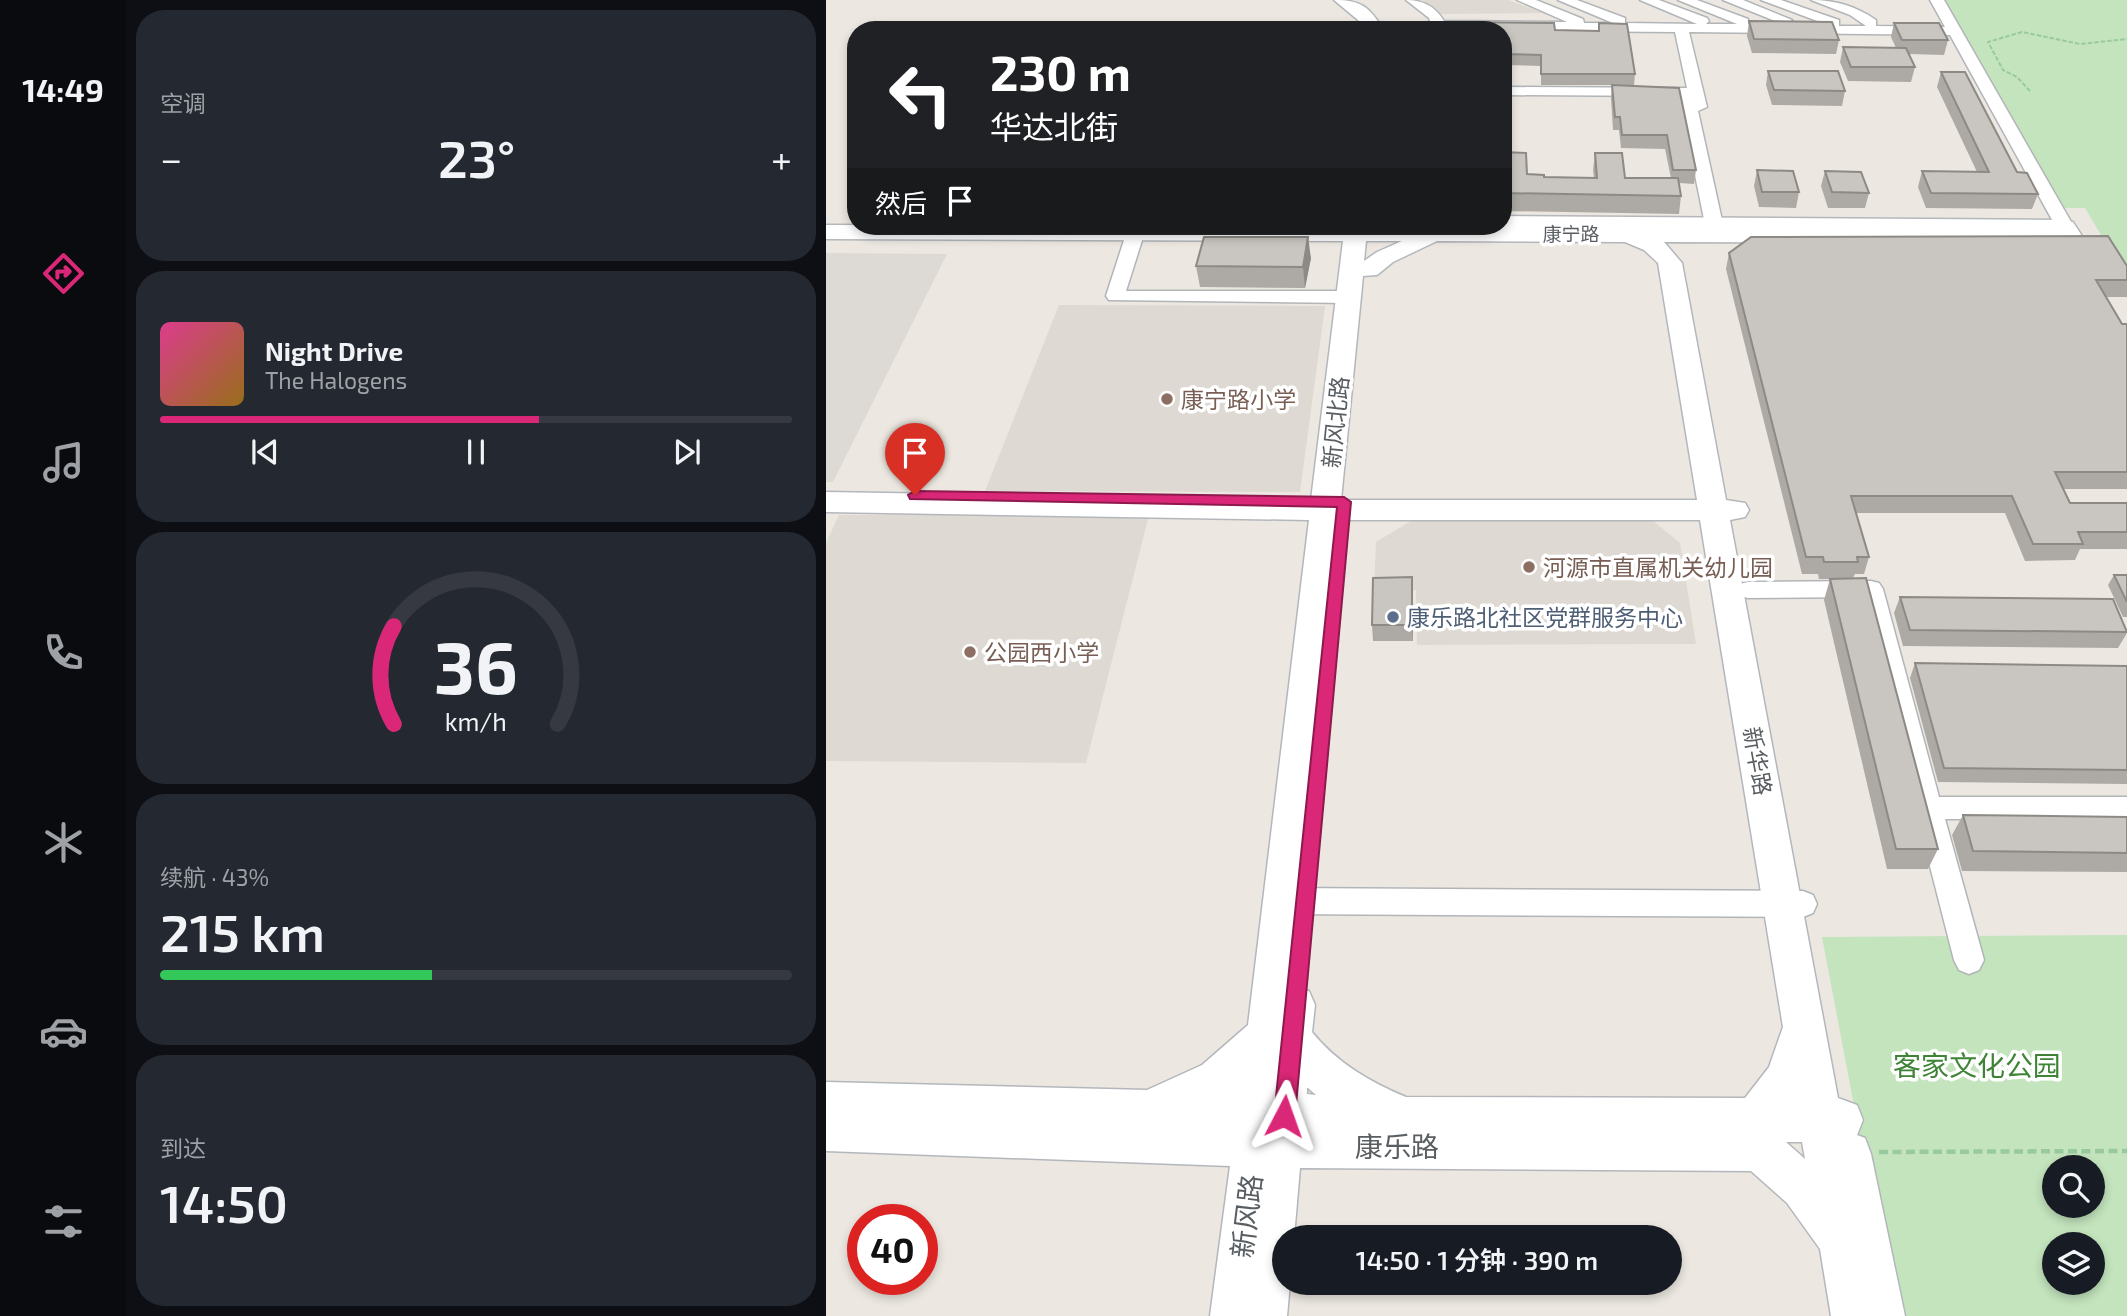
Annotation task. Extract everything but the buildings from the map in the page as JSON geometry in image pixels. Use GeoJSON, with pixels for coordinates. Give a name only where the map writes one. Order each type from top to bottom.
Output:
{"type":"FeatureCollection","features":[{"type":"Feature","properties":{"kind":"street"},"geometry":{"type":"LineString","coordinates":[[1343,0],[1369,21]]}},
{"type":"Feature","properties":{"kind":"street"},"geometry":{"type":"LineString","coordinates":[[1355,0],[1381,21]]}},
{"type":"Feature","properties":{"kind":"street"},"geometry":{"type":"LineString","coordinates":[[1405,0],[1431,21]]}},
{"type":"Feature","properties":{"kind":"street"},"geometry":{"type":"LineString","coordinates":[[1413,0],[1434,16],[1435,21]]}},
{"type":"Feature","properties":{"kind":"street"},"geometry":{"type":"LineString","coordinates":[[1524,0],[1590,26]]}},
{"type":"Feature","properties":{"kind":"street"},"geometry":{"type":"LineString","coordinates":[[1565,0],[1633,19],[1677,27],[1806,28],[1862,25],[1951,30]]}},
{"type":"Feature","properties":{"kind":"street"},"geometry":{"type":"LineString","coordinates":[[1604,0],[1633,19]]}},
{"type":"Feature","properties":{"kind":"street"},"geometry":{"type":"LineString","coordinates":[[1647,0],[1718,27]]}},
{"type":"Feature","properties":{"kind":"street"},"geometry":{"type":"LineString","coordinates":[[1685,0],[1759,28]]}},
{"type":"Feature","properties":{"kind":"street"},"geometry":{"type":"LineString","coordinates":[[1730,0],[1806,28]]}},
{"type":"Feature","properties":{"kind":"street"},"geometry":{"type":"LineString","coordinates":[[1768,0],[1862,25]]}},
{"type":"Feature","properties":{"kind":"street"},"geometry":{"type":"LineString","coordinates":[[1818,0],[1855,12],[1862,25]]}},
{"type":"Feature","properties":{"kind":"street"},"geometry":{"type":"LineString","coordinates":[[1934,0],[2062,230]]}},
{"type":"Feature","properties":{"kind":"street"},"geometry":{"type":"LineString","coordinates":[[1512,26],[1590,26],[1633,19]]}},
{"type":"Feature","properties":{"kind":"street"},"geometry":{"type":"LineString","coordinates":[[1677,27],[1723,230]]}},
{"type":"Feature","properties":{"kind":"street"},"geometry":{"type":"LineString","coordinates":[[1512,89],[1690,91]]}},
{"type":"Feature","properties":{"kind":"street"},"geometry":{"type":"LineString","coordinates":[[826,222],[847,223]]}},
{"type":"Feature","properties":{"kind":"street","name":"康宁路"},"geometry":{"type":"LineString","coordinates":[[1512,223],[1723,230]]}},
{"type":"Feature","properties":{"kind":"street","name":"新华路"},"geometry":{"type":"LineString","coordinates":[[1723,230],[1706,243],[1691,263],[1723,506],[1748,590],[1793,904],[1804,1026],[1843,1139],[1842,1241],[1855,1316]]}},
{"type":"Feature","properties":{"kind":"street","name":"康宁路"},"geometry":{"type":"LineString","coordinates":[[1512,233],[2062,230]]}},
{"type":"Feature","properties":{"kind":"street","name":"康宁路"},"geometry":{"type":"LineString","coordinates":[[826,232],[847,232]]}},
{"type":"Feature","properties":{"kind":"street","name":"新华路"},"geometry":{"type":"LineString","coordinates":[[1623,233],[1650,242],[1663,252],[1670,263],[1723,506],[1793,904],[1881,1316]]}},
{"type":"Feature","properties":{"kind":"street"},"geometry":{"type":"LineString","coordinates":[[1135,235],[1115,296],[1356,279],[1404,248],[1443,235]]}},
{"type":"Feature","properties":{"kind":"street"},"geometry":{"type":"LineString","coordinates":[[1285,235],[1328,247],[1356,279]]}},
{"type":"Feature","properties":{"kind":"street","name":"新风北路"},"geometry":{"type":"LineString","coordinates":[[1270,1131],[1356,279],[1363,235]]}},
{"type":"Feature","properties":{"kind":"street"},"geometry":{"type":"LineString","coordinates":[[828,500],[1335,506],[1723,506]]}},
{"type":"Feature","properties":{"kind":"street"},"geometry":{"type":"LineString","coordinates":[[1748,590],[1871,590],[1969,960]]}},
{"type":"Feature","properties":{"kind":"street"},"geometry":{"type":"LineString","coordinates":[[1928,808],[2127,808]]}},
{"type":"Feature","properties":{"kind":"street"},"geometry":{"type":"LineString","coordinates":[[1293,901],[1793,904]]}},
{"type":"Feature","properties":{"kind":"street"},"geometry":{"type":"LineString","coordinates":[[1758,1135],[1787,1079],[1804,1026]]}},
{"type":"Feature","properties":{"kind":"street"},"geometry":{"type":"LineString","coordinates":[[1144,1113],[1189,1095],[1217,1080],[1279,1036],[1335,1085],[1370,1105],[1408,1119]]}},
{"type":"Feature","properties":{"kind":"street","name":"康乐路"},"geometry":{"type":"LineString","coordinates":[[826,1103],[1144,1113],[1270,1131],[1408,1119],[1758,1135]]}},
{"type":"Feature","properties":{"kind":"street","name":"康乐路"},"geometry":{"type":"LineString","coordinates":[[826,1129],[1758,1135]]}},
{"type":"Feature","properties":{"kind":"street","name":"新风路"},"geometry":{"type":"LineString","coordinates":[[1234,1316],[1270,1131]]}},
{"type":"Feature","properties":{"kind":"street","name":"新风路"},"geometry":{"type":"LineString","coordinates":[[1263,1316],[1270,1131]]}},
{"type":"Feature","properties":{"kind":"street"},"geometry":{"type":"LineString","coordinates":[[1758,1135],[1843,1139]]}},
{"type":"Feature","properties":{"kind":"street"},"geometry":{"type":"LineString","coordinates":[[1758,1135],[1803,1187],[1842,1241]]}},
{"type":"Feature","properties":{"kind":"path"},"geometry":{"type":"LineString","coordinates":[[2030,91],[2017,77],[2003,71],[1989,42],[2005,34],[2039,32],[2075,44],[2127,39]]}},
{"type":"Feature","properties":{"kind":"path"},"geometry":{"type":"LineString","coordinates":[[1843,1139],[2127,1152]]}},
{"type":"Feature","properties":{"kind":"shaded area"},"geometry":{"type":"Polygon","coordinates":[[[1422,0],[1508,0],[1543,13],[1441,14],[1422,0]]]}},
{"type":"Feature","properties":{"kind":"shaded area"},"geometry":{"type":"Polygon","coordinates":[[[826,253],[947,254],[833,482],[826,482],[826,253]]]}},
{"type":"Feature","properties":{"kind":"shaded area","name":"康宁路小学"},"geometry":{"type":"Polygon","coordinates":[[[1059,305],[1325,306],[1300,492],[985,491],[1059,305]]]}},
{"type":"Feature","properties":{"kind":"shaded area","name":"公园西小学"},"geometry":{"type":"Polygon","coordinates":[[[839,515],[1149,515],[1086,763],[826,761],[826,543],[839,515]]]}},
{"type":"Feature","properties":{"kind":"shaded area","name":"河源市直属机关幼儿园"},"geometry":{"type":"Polygon","coordinates":[[[1414,519],[1651,519],[1680,543],[1696,644],[1417,645],[1416,590],[1374,591],[1376,542],[1414,519]]]}},
{"type":"Feature","properties":{"kind":"green space"},"geometry":{"type":"Polygon","coordinates":[[[1939,0],[2127,0],[2127,279],[2085,208],[2061,208],[1939,0]]]}},
{"type":"Feature","properties":{"kind":"green space","name":"客家文化公园"},"geometry":{"type":"Polygon","coordinates":[[[2127,935],[2127,1316],[1894,1316],[1822,937],[2127,935]]]}},
{"type":"Feature","properties":{"kind":"place","name":"康宁路小学"},"geometry":{"type":"Point","coordinates":[1167,399]}},
{"type":"Feature","properties":{"kind":"place","name":"河源市直属机关幼儿园"},"geometry":{"type":"Point","coordinates":[1529,567]}},
{"type":"Feature","properties":{"kind":"place","name":"康乐路北社区党群服务中心"},"geometry":{"type":"Point","coordinates":[1393,617]}},
{"type":"Feature","properties":{"kind":"place","name":"公园西小学"},"geometry":{"type":"Point","coordinates":[970,652]}},
{"type":"Feature","properties":{"kind":"route"},"geometry":{"type":"LineString","coordinates":[[915,495],[1344,502],[1284,1116]]}}]}
